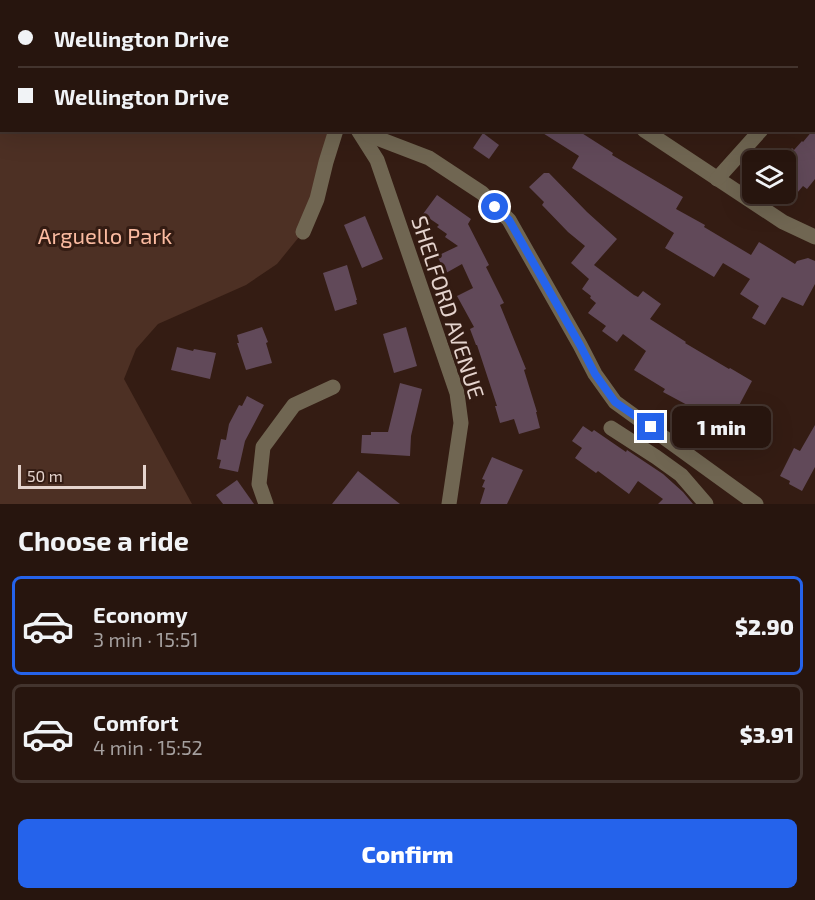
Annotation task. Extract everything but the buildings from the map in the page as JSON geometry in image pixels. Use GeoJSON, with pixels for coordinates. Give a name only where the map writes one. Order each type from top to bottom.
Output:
{"type":"FeatureCollection","features":[{"type":"Feature","properties":{"kind":"street"},"geometry":{"type":"LineString","coordinates":[[303,232],[317,199],[335,132]]}},
{"type":"Feature","properties":{"kind":"street","name":"SHELFORD AVENUE"},"geometry":{"type":"LineString","coordinates":[[359,132],[377,160],[458,393],[461,423],[448,504]]}},
{"type":"Feature","properties":{"kind":"street"},"geometry":{"type":"LineString","coordinates":[[366,132],[429,158],[482,193],[509,220],[595,374],[615,402],[756,504]]}},
{"type":"Feature","properties":{"kind":"street"},"geometry":{"type":"LineString","coordinates":[[647,132],[783,222],[815,237]]}},
{"type":"Feature","properties":{"kind":"street"},"geometry":{"type":"LineString","coordinates":[[717,179],[759,132]]}},
{"type":"Feature","properties":{"kind":"street"},"geometry":{"type":"LineString","coordinates":[[266,504],[259,484],[263,447],[294,405],[333,387]]}},
{"type":"Feature","properties":{"kind":"street"},"geometry":{"type":"LineString","coordinates":[[611,428],[681,475],[706,504]]}},
{"type":"Feature","properties":{"kind":"green space","name":"Arguello Park"},"geometry":{"type":"Polygon","coordinates":[[[0,132],[341,132],[303,232],[277,264],[246,285],[158,324],[136,349],[124,379],[192,504],[0,504],[0,132]]]}},
{"type":"Feature","properties":{"kind":"route"},"geometry":{"type":"LineString","coordinates":[[495,207],[509,220],[595,374],[610,396],[651,427]]}}]}
